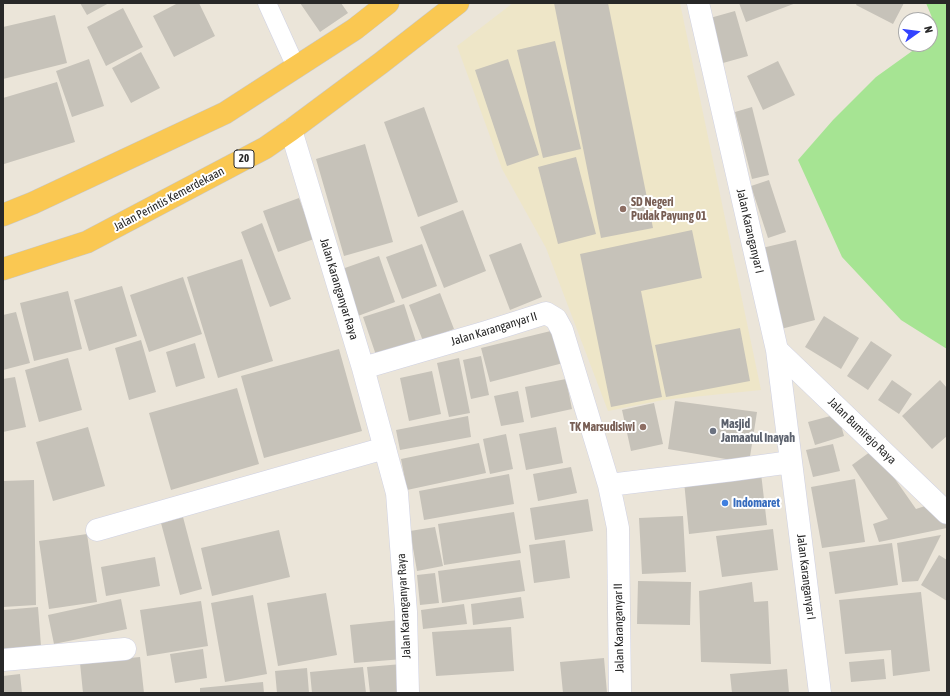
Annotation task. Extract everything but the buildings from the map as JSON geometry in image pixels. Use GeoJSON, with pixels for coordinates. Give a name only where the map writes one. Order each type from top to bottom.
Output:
{"type":"FeatureCollection","features":[{"type":"Feature","properties":{"kind":"highway"},"geometry":{"type":"LineString","coordinates":[[3,215],[33,203],[225,113],[355,29],[388,3]]}},
{"type":"Feature","properties":{"kind":"highway","name":"Jalan Perintis Kemerdekaan"},"geometry":{"type":"LineString","coordinates":[[3,269],[87,242],[265,148],[381,63],[458,3]]}},
{"type":"Feature","properties":{"kind":"street","name":"Jalan Karanganyar I"},"geometry":{"type":"LineString","coordinates":[[698,3],[777,350],[820,693]]}},
{"type":"Feature","properties":{"kind":"street","name":"Jalan Karanganyar Raya"},"geometry":{"type":"LineString","coordinates":[[291,130],[363,368],[397,493],[406,612],[408,693]]}},
{"type":"Feature","properties":{"kind":"street","name":"Jalan Karanganyar II"},"geometry":{"type":"LineString","coordinates":[[363,368],[546,313],[556,319],[562,330],[609,485],[618,528],[620,693]]}},
{"type":"Feature","properties":{"kind":"street","name":"Jalan Bumirejo Raya"},"geometry":{"type":"LineString","coordinates":[[777,350],[947,513]]}},
{"type":"Feature","properties":{"kind":"street"},"geometry":{"type":"LineString","coordinates":[[97,530],[385,448]]}},
{"type":"Feature","properties":{"kind":"street"},"geometry":{"type":"LineString","coordinates":[[609,485],[791,462]]}},
{"type":"Feature","properties":{"kind":"street"},"geometry":{"type":"LineString","coordinates":[[3,660],[125,649]]}},
{"type":"Feature","properties":{"kind":"lane"},"geometry":{"type":"LineString","coordinates":[[267,3],[296,67]]}},
{"type":"Feature","properties":{"kind":"shaded area","name":"SD Negeri Pudak Payung 01"},"geometry":{"type":"Polygon","coordinates":[[[513,3],[680,3],[761,390],[663,400],[608,411],[546,248],[502,169],[457,46],[513,3]]]}},
{"type":"Feature","properties":{"kind":"green space"},"geometry":{"type":"Polygon","coordinates":[[[926,3],[947,3],[947,349],[901,320],[842,257],[798,160],[833,120],[876,77],[911,52],[938,52],[938,12],[930,12],[926,3]]]}},
{"type":"Feature","properties":{"kind":"place","name":"SD Negeri Pudak Payung 01"},"geometry":{"type":"Point","coordinates":[623,209]}},
{"type":"Feature","properties":{"kind":"place","name":"TK Marsudisiwi"},"geometry":{"type":"Point","coordinates":[643,427]}},
{"type":"Feature","properties":{"kind":"place","name":"Masjid Jamaatul Inayah"},"geometry":{"type":"Point","coordinates":[713,431]}},
{"type":"Feature","properties":{"kind":"place","name":"Indomaret"},"geometry":{"type":"Point","coordinates":[725,503]}}]}
